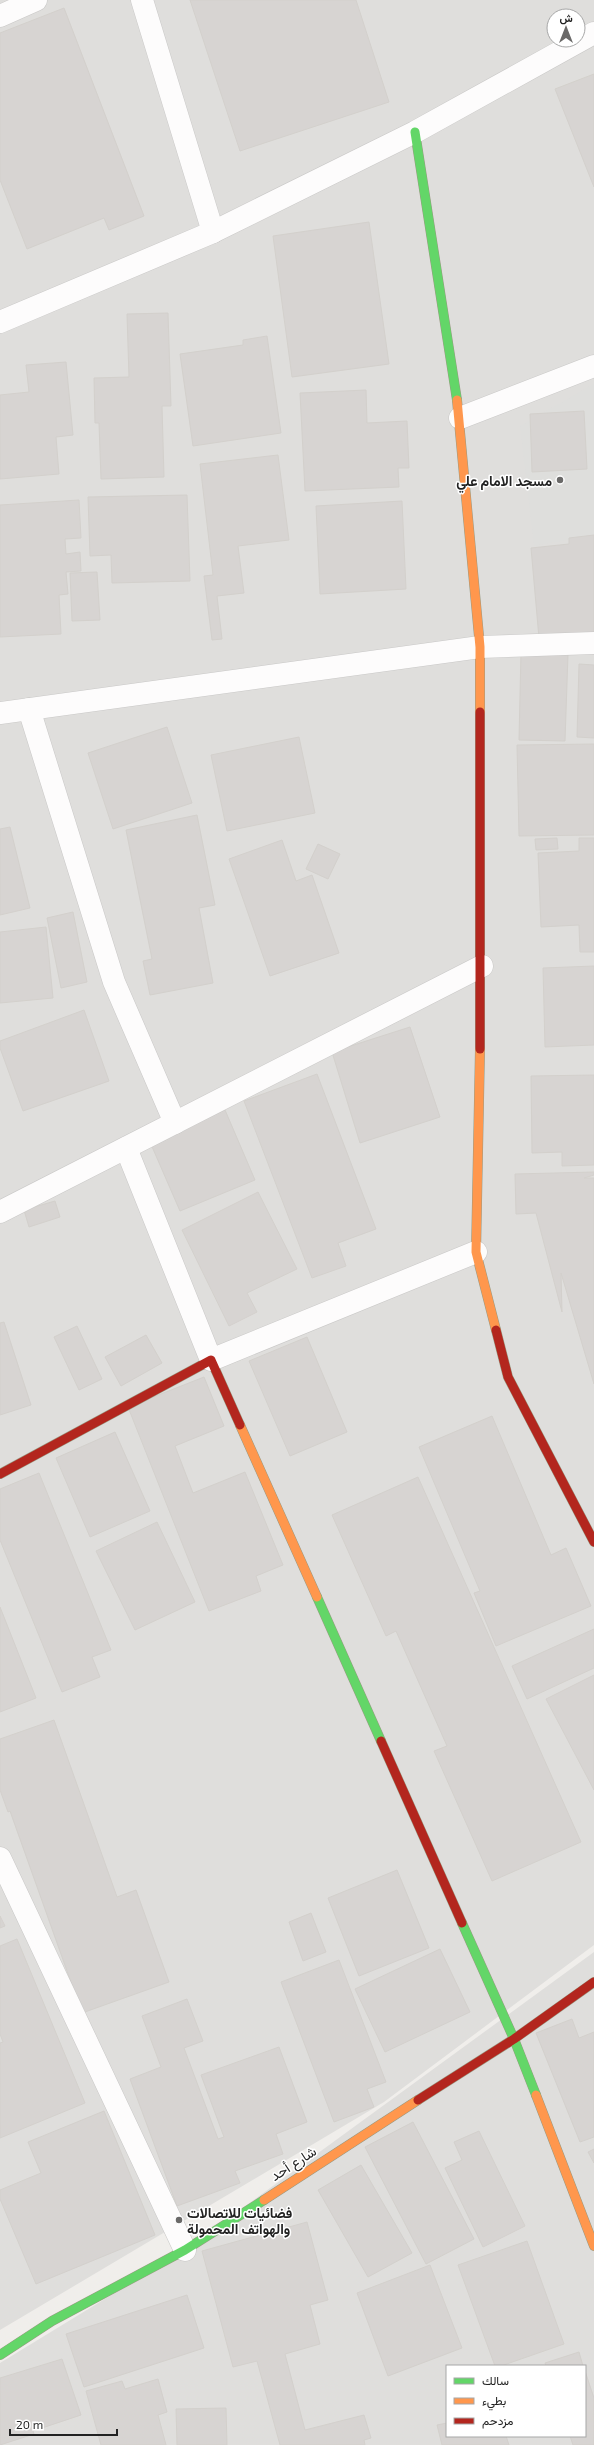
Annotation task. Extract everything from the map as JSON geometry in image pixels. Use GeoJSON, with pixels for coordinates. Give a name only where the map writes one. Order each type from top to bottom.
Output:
{"type":"FeatureCollection","features":[{"type":"Feature","properties":{"kind":"street"},"geometry":{"type":"LineString","coordinates":[[0,16],[36,0]]}},
{"type":"Feature","properties":{"kind":"street"},"geometry":{"type":"LineString","coordinates":[[142,0],[214,232]]}},
{"type":"Feature","properties":{"kind":"street"},"geometry":{"type":"LineString","coordinates":[[0,322],[214,232],[415,132],[594,33]]}},
{"type":"Feature","properties":{"kind":"street"},"geometry":{"type":"LineString","coordinates":[[415,132],[460,418],[480,646],[482,966],[476,1252],[508,1377],[594,1540]]}},
{"type":"Feature","properties":{"kind":"street"},"geometry":{"type":"LineString","coordinates":[[460,418],[594,366]]}},
{"type":"Feature","properties":{"kind":"street"},"geometry":{"type":"LineString","coordinates":[[0,713],[480,646],[594,643]]}},
{"type":"Feature","properties":{"kind":"street"},"geometry":{"type":"LineString","coordinates":[[29,709],[114,982],[175,1123]]}},
{"type":"Feature","properties":{"kind":"street"},"geometry":{"type":"LineString","coordinates":[[0,1212],[482,966]]}},
{"type":"Feature","properties":{"kind":"street"},"geometry":{"type":"LineString","coordinates":[[126,1148],[211,1360],[514,2039],[594,2246]]}},
{"type":"Feature","properties":{"kind":"street"},"geometry":{"type":"LineString","coordinates":[[0,1474],[211,1360],[476,1252]]}},
{"type":"Feature","properties":{"kind":"street"},"geometry":{"type":"LineString","coordinates":[[0,1858],[185,2250]]}},
{"type":"Feature","properties":{"kind":"street","name":"شارع أحد"},"geometry":{"type":"LineString","coordinates":[[0,2355],[52,2321],[185,2250],[514,2039],[594,1982]]}},
{"type":"Feature","properties":{"kind":"shaded area"},"geometry":{"type":"Polygon","coordinates":[[[0,0],[594,0],[594,1945],[384,2102],[0,2330],[0,0]]]}},
{"type":"Feature","properties":{"kind":"shaded area","name":"مسجد الامام علي"},"geometry":{"type":"Polygon","coordinates":[[[594,384],[594,535],[534,546],[520,426],[594,384]]]}},
{"type":"Feature","properties":{"kind":"shaded area"},"geometry":{"type":"Polygon","coordinates":[[[594,1952],[594,2445],[0,2445],[0,2363],[185,2250],[594,1952]]]}},
{"type":"Feature","properties":{"kind":"building"},"geometry":{"type":"Polygon","coordinates":[[[190,0],[356,0],[389,102],[240,151],[190,0]]]}},
{"type":"Feature","properties":{"kind":"building"},"geometry":{"type":"Polygon","coordinates":[[[64,8],[144,216],[109,230],[104,218],[27,249],[0,180],[0,33],[64,8]]]}},
{"type":"Feature","properties":{"kind":"building"},"geometry":{"type":"Polygon","coordinates":[[[594,74],[594,187],[555,89],[594,74]]]}},
{"type":"Feature","properties":{"kind":"building"},"geometry":{"type":"Polygon","coordinates":[[[369,222],[389,364],[292,377],[273,236],[369,222]]]}},
{"type":"Feature","properties":{"kind":"building"},"geometry":{"type":"Polygon","coordinates":[[[168,313],[171,406],[162,406],[164,477],[101,479],[99,423],[95,423],[94,378],[129,377],[127,314],[168,313]]]}},
{"type":"Feature","properties":{"kind":"building"},"geometry":{"type":"Polygon","coordinates":[[[267,336],[281,433],[193,446],[180,354],[243,345],[243,340],[267,336]]]}},
{"type":"Feature","properties":{"kind":"building"},"geometry":{"type":"Polygon","coordinates":[[[66,362],[73,435],[56,437],[59,474],[0,479],[0,395],[29,392],[26,365],[66,362]]]}},
{"type":"Feature","properties":{"kind":"building"},"geometry":{"type":"Polygon","coordinates":[[[366,390],[367,423],[407,421],[409,468],[398,468],[399,487],[305,491],[300,393],[366,390]]]}},
{"type":"Feature","properties":{"kind":"building"},"geometry":{"type":"Polygon","coordinates":[[[584,411],[587,469],[532,472],[530,414],[584,411]]]}},
{"type":"Feature","properties":{"kind":"building"},"geometry":{"type":"Polygon","coordinates":[[[278,455],[289,540],[238,546],[244,593],[217,596],[222,639],[212,640],[204,576],[213,575],[200,464],[278,455]]]}},
{"type":"Feature","properties":{"kind":"building"},"geometry":{"type":"Polygon","coordinates":[[[187,495],[190,581],[112,583],[111,555],[90,556],[88,497],[187,495]]]}},
{"type":"Feature","properties":{"kind":"building"},"geometry":{"type":"Polygon","coordinates":[[[79,500],[81,538],[65,539],[66,554],[80,552],[81,571],[66,572],[68,594],[59,595],[61,634],[0,637],[0,505],[79,500]]]}},
{"type":"Feature","properties":{"kind":"building"},"geometry":{"type":"Polygon","coordinates":[[[402,501],[406,589],[320,594],[316,506],[402,501]]]}},
{"type":"Feature","properties":{"kind":"building"},"geometry":{"type":"Polygon","coordinates":[[[594,535],[594,633],[539,638],[531,548],[569,544],[569,538],[594,535]]]}},
{"type":"Feature","properties":{"kind":"building"},"geometry":{"type":"Polygon","coordinates":[[[97,572],[100,620],[72,621],[70,573],[97,572]]]}},
{"type":"Feature","properties":{"kind":"building"},"geometry":{"type":"Polygon","coordinates":[[[521,652],[568,654],[565,741],[519,740],[521,652]]]}},
{"type":"Feature","properties":{"kind":"building"},"geometry":{"type":"Polygon","coordinates":[[[579,664],[594,665],[594,738],[577,737],[579,664]]]}},
{"type":"Feature","properties":{"kind":"building"},"geometry":{"type":"Polygon","coordinates":[[[167,727],[192,803],[113,829],[88,753],[167,727]]]}},
{"type":"Feature","properties":{"kind":"building"},"geometry":{"type":"Polygon","coordinates":[[[299,737],[315,813],[227,831],[211,755],[299,737]]]}},
{"type":"Feature","properties":{"kind":"building"},"geometry":{"type":"Polygon","coordinates":[[[594,744],[594,835],[519,836],[517,745],[594,744]]]}},
{"type":"Feature","properties":{"kind":"building"},"geometry":{"type":"Polygon","coordinates":[[[197,815],[215,905],[199,908],[213,983],[150,995],[143,961],[152,959],[126,830],[197,815]]]}},
{"type":"Feature","properties":{"kind":"building"},"geometry":{"type":"Polygon","coordinates":[[[10,827],[30,908],[0,915],[0,829],[10,827]]]}},
{"type":"Feature","properties":{"kind":"building"},"geometry":{"type":"Polygon","coordinates":[[[557,838],[558,849],[536,850],[535,839],[557,838]]]}},
{"type":"Feature","properties":{"kind":"building"},"geometry":{"type":"Polygon","coordinates":[[[579,838],[594,838],[594,952],[580,952],[579,925],[541,927],[538,853],[579,851],[579,838]]]}},
{"type":"Feature","properties":{"kind":"building"},"geometry":{"type":"Polygon","coordinates":[[[282,840],[296,881],[312,875],[339,953],[270,976],[229,859],[282,840]]]}},
{"type":"Feature","properties":{"kind":"building"},"geometry":{"type":"Polygon","coordinates":[[[318,844],[340,854],[328,879],[306,869],[318,844]]]}},
{"type":"Feature","properties":{"kind":"building"},"geometry":{"type":"Polygon","coordinates":[[[73,912],[87,982],[61,988],[47,918],[73,912]]]}},
{"type":"Feature","properties":{"kind":"building"},"geometry":{"type":"Polygon","coordinates":[[[46,927],[53,998],[0,1003],[0,932],[46,927]]]}},
{"type":"Feature","properties":{"kind":"building"},"geometry":{"type":"Polygon","coordinates":[[[594,966],[594,1045],[545,1047],[543,968],[594,966]]]}},
{"type":"Feature","properties":{"kind":"building"},"geometry":{"type":"Polygon","coordinates":[[[84,1010],[109,1081],[23,1111],[0,1048],[0,1041],[84,1010]]]}},
{"type":"Feature","properties":{"kind":"building"},"geometry":{"type":"Polygon","coordinates":[[[410,1027],[440,1117],[360,1143],[332,1052],[410,1027]]]}},
{"type":"Feature","properties":{"kind":"building"},"geometry":{"type":"Polygon","coordinates":[[[317,1074],[376,1229],[338,1243],[346,1266],[312,1278],[244,1101],[317,1074]]]}},
{"type":"Feature","properties":{"kind":"building"},"geometry":{"type":"Polygon","coordinates":[[[594,1075],[594,1165],[562,1166],[562,1152],[532,1153],[531,1076],[594,1075]]]}},
{"type":"Feature","properties":{"kind":"building"},"geometry":{"type":"Polygon","coordinates":[[[225,1110],[255,1180],[180,1211],[150,1142],[225,1110]]]}},
{"type":"Feature","properties":{"kind":"building"},"geometry":{"type":"Polygon","coordinates":[[[594,1172],[594,1175],[584,1178],[594,1178],[594,1384],[561,1273],[562,1312],[536,1213],[516,1214],[515,1174],[594,1172]]]}},
{"type":"Feature","properties":{"kind":"building"},"geometry":{"type":"Polygon","coordinates":[[[258,1192],[297,1269],[247,1293],[257,1312],[229,1326],[182,1230],[258,1192]]]}},
{"type":"Feature","properties":{"kind":"building"},"geometry":{"type":"Polygon","coordinates":[[[55,1201],[60,1217],[29,1227],[24,1210],[55,1201]]]}},
{"type":"Feature","properties":{"kind":"building"},"geometry":{"type":"Polygon","coordinates":[[[4,1322],[31,1405],[0,1415],[0,1323],[4,1322]]]}},
{"type":"Feature","properties":{"kind":"building"},"geometry":{"type":"Polygon","coordinates":[[[77,1326],[102,1379],[79,1390],[54,1337],[77,1326]]]}},
{"type":"Feature","properties":{"kind":"building"},"geometry":{"type":"Polygon","coordinates":[[[146,1335],[162,1363],[121,1386],[105,1357],[146,1335]]]}},
{"type":"Feature","properties":{"kind":"building"},"geometry":{"type":"Polygon","coordinates":[[[307,1337],[347,1432],[290,1456],[249,1361],[307,1337]]]}},
{"type":"Feature","properties":{"kind":"building"},"geometry":{"type":"Polygon","coordinates":[[[204,1377],[224,1426],[175,1446],[193,1493],[245,1472],[283,1565],[256,1576],[261,1591],[209,1611],[128,1407],[204,1377]]]}},
{"type":"Feature","properties":{"kind":"building"},"geometry":{"type":"Polygon","coordinates":[[[492,1416],[551,1555],[566,1548],[591,1606],[496,1646],[474,1593],[480,1591],[419,1447],[492,1416]]]}},
{"type":"Feature","properties":{"kind":"building"},"geometry":{"type":"Polygon","coordinates":[[[115,1432],[150,1511],[90,1537],[56,1458],[115,1432]]]}},
{"type":"Feature","properties":{"kind":"building"},"geometry":{"type":"Polygon","coordinates":[[[39,1473],[111,1650],[92,1657],[100,1677],[62,1692],[0,1540],[0,1489],[39,1473]]]}},
{"type":"Feature","properties":{"kind":"building"},"geometry":{"type":"Polygon","coordinates":[[[418,1477],[581,1842],[492,1881],[434,1751],[447,1746],[396,1631],[386,1636],[332,1515],[418,1477]]]}},
{"type":"Feature","properties":{"kind":"building"},"geometry":{"type":"Polygon","coordinates":[[[157,1522],[195,1602],[135,1630],[96,1551],[157,1522]]]}},
{"type":"Feature","properties":{"kind":"building"},"geometry":{"type":"Polygon","coordinates":[[[0,1607],[36,1698],[0,1712],[0,1607]]]}},
{"type":"Feature","properties":{"kind":"building"},"geometry":{"type":"Polygon","coordinates":[[[594,1629],[594,1668],[527,1699],[512,1666],[594,1629]]]}},
{"type":"Feature","properties":{"kind":"building"},"geometry":{"type":"Polygon","coordinates":[[[594,1675],[594,1790],[546,1699],[594,1675]]]}},
{"type":"Feature","properties":{"kind":"building"},"geometry":{"type":"Polygon","coordinates":[[[54,1720],[117,1897],[136,1890],[169,1982],[82,2013],[10,1811],[8,1812],[0,1790],[0,1739],[54,1720]]]}},
{"type":"Feature","properties":{"kind":"building"},"geometry":{"type":"Polygon","coordinates":[[[397,1870],[429,1948],[359,1976],[328,1898],[397,1870]]]}},
{"type":"Feature","properties":{"kind":"building"},"geometry":{"type":"Polygon","coordinates":[[[311,1913],[326,1952],[303,1961],[289,1922],[311,1913]]]}},
{"type":"Feature","properties":{"kind":"building"},"geometry":{"type":"Polygon","coordinates":[[[0,1916],[5,1926],[0,1928],[0,1916]]]}},
{"type":"Feature","properties":{"kind":"building"},"geometry":{"type":"Polygon","coordinates":[[[17,1939],[85,2103],[0,2138],[0,2043],[3,2042],[0,2034],[0,1946],[17,1939]]]}},
{"type":"Feature","properties":{"kind":"building"},"geometry":{"type":"Polygon","coordinates":[[[440,1949],[470,2012],[385,2052],[355,1989],[440,1949]]]}},
{"type":"Feature","properties":{"kind":"building"},"geometry":{"type":"Polygon","coordinates":[[[339,1960],[386,2082],[367,2089],[374,2107],[334,2122],[281,1982],[339,1960]]]}},
{"type":"Feature","properties":{"kind":"building"},"geometry":{"type":"Polygon","coordinates":[[[187,1999],[203,2041],[184,2048],[218,2139],[224,2137],[201,2075],[279,2047],[307,2122],[276,2134],[283,2154],[235,2171],[240,2183],[177,2206],[130,2079],[161,2067],[142,2016],[187,1999]]]}},
{"type":"Feature","properties":{"kind":"building"},"geometry":{"type":"Polygon","coordinates":[[[572,2019],[579,2038],[594,2032],[594,2137],[580,2142],[536,2033],[572,2019]]]}},
{"type":"Feature","properties":{"kind":"building"},"geometry":{"type":"Polygon","coordinates":[[[104,2111],[155,2235],[36,2284],[0,2199],[0,2190],[41,2173],[28,2142],[104,2111]]]}},
{"type":"Feature","properties":{"kind":"building"},"geometry":{"type":"Polygon","coordinates":[[[413,2122],[474,2239],[426,2264],[365,2147],[413,2122]]]}},
{"type":"Feature","properties":{"kind":"building"},"geometry":{"type":"Polygon","coordinates":[[[479,2131],[525,2226],[483,2247],[445,2168],[462,2160],[454,2142],[479,2131]]]}},
{"type":"Feature","properties":{"kind":"building"},"geometry":{"type":"Polygon","coordinates":[[[594,2149],[594,2163],[588,2152],[594,2149]]]}},
{"type":"Feature","properties":{"kind":"building"},"geometry":{"type":"Polygon","coordinates":[[[361,2165],[412,2253],[368,2277],[318,2190],[361,2165]]]}},
{"type":"Feature","properties":{"kind":"building"},"geometry":{"type":"Polygon","coordinates":[[[307,2222],[328,2300],[310,2305],[320,2344],[285,2354],[305,2430],[364,2415],[371,2438],[364,2440],[365,2445],[280,2445],[257,2361],[233,2367],[202,2251],[307,2222]]]}},
{"type":"Feature","properties":{"kind":"building"},"geometry":{"type":"Polygon","coordinates":[[[527,2241],[564,2344],[504,2365],[495,2365],[458,2265],[527,2241]]]}},
{"type":"Feature","properties":{"kind":"building"},"geometry":{"type":"Polygon","coordinates":[[[430,2265],[462,2348],[388,2376],[357,2293],[430,2265]]]}},
{"type":"Feature","properties":{"kind":"building"},"geometry":{"type":"Polygon","coordinates":[[[187,2295],[204,2348],[84,2387],[66,2334],[187,2295]]]}},
{"type":"Feature","properties":{"kind":"building"},"geometry":{"type":"Polygon","coordinates":[[[579,2352],[583,2365],[546,2365],[545,2363],[579,2352]]]}},
{"type":"Feature","properties":{"kind":"building"},"geometry":{"type":"Polygon","coordinates":[[[62,2359],[81,2415],[33,2431],[34,2434],[0,2445],[0,2378],[62,2359]]]}},
{"type":"Feature","properties":{"kind":"building"},"geometry":{"type":"Polygon","coordinates":[[[586,2374],[594,2398],[594,2445],[573,2445],[570,2437],[586,2437],[586,2374]]]}},
{"type":"Feature","properties":{"kind":"building"},"geometry":{"type":"Polygon","coordinates":[[[158,2379],[167,2412],[158,2415],[166,2445],[101,2445],[86,2391],[122,2381],[125,2389],[158,2379]]]}},
{"type":"Feature","properties":{"kind":"building"},"geometry":{"type":"Polygon","coordinates":[[[226,2408],[227,2445],[177,2445],[176,2409],[226,2408]]]}},
{"type":"Feature","properties":{"kind":"building"},"geometry":{"type":"Polygon","coordinates":[[[446,2423],[446,2437],[506,2437],[509,2445],[442,2445],[437,2425],[446,2423]]]}},
{"type":"Feature","properties":{"kind":"traffic: fast"},"geometry":{"type":"LineString","coordinates":[[415,132],[457,400]]}},
{"type":"Feature","properties":{"kind":"traffic: fast"},"geometry":{"type":"LineString","coordinates":[[317,1597],[381,1741]]}},
{"type":"Feature","properties":{"kind":"traffic: fast"},"geometry":{"type":"LineString","coordinates":[[462,1923],[514,2039],[536,2095]]}},
{"type":"Feature","properties":{"kind":"traffic: fast"},"geometry":{"type":"LineString","coordinates":[[0,2355],[52,2321],[185,2250],[264,2200]]}},
{"type":"Feature","properties":{"kind":"traffic: slow"},"geometry":{"type":"LineString","coordinates":[[457,400],[480,647],[480,712]]}},
{"type":"Feature","properties":{"kind":"traffic: slow"},"geometry":{"type":"LineString","coordinates":[[480,1049],[476,1252],[496,1330]]}},
{"type":"Feature","properties":{"kind":"traffic: slow"},"geometry":{"type":"LineString","coordinates":[[240,1425],[317,1597]]}},
{"type":"Feature","properties":{"kind":"traffic: slow"},"geometry":{"type":"LineString","coordinates":[[536,2095],[594,2246]]}},
{"type":"Feature","properties":{"kind":"traffic: slow"},"geometry":{"type":"LineString","coordinates":[[264,2200],[418,2100]]}},
{"type":"Feature","properties":{"kind":"traffic: jam"},"geometry":{"type":"LineString","coordinates":[[480,712],[480,1049]]}},
{"type":"Feature","properties":{"kind":"traffic: jam"},"geometry":{"type":"LineString","coordinates":[[496,1330],[508,1377],[594,1542]]}},
{"type":"Feature","properties":{"kind":"traffic: jam"},"geometry":{"type":"LineString","coordinates":[[0,1474],[211,1360],[240,1425]]}},
{"type":"Feature","properties":{"kind":"traffic: jam"},"geometry":{"type":"LineString","coordinates":[[381,1741],[462,1923]]}},
{"type":"Feature","properties":{"kind":"traffic: jam"},"geometry":{"type":"LineString","coordinates":[[418,2100],[514,2039],[594,1982]]}},
{"type":"Feature","properties":{"kind":"place","name":"مسجد الامام علي"},"geometry":{"type":"Point","coordinates":[560,480]}},
{"type":"Feature","properties":{"kind":"place","name":"فضائيات للاتصالات والهواتف المحمولة"},"geometry":{"type":"Point","coordinates":[179,2220]}}]}
